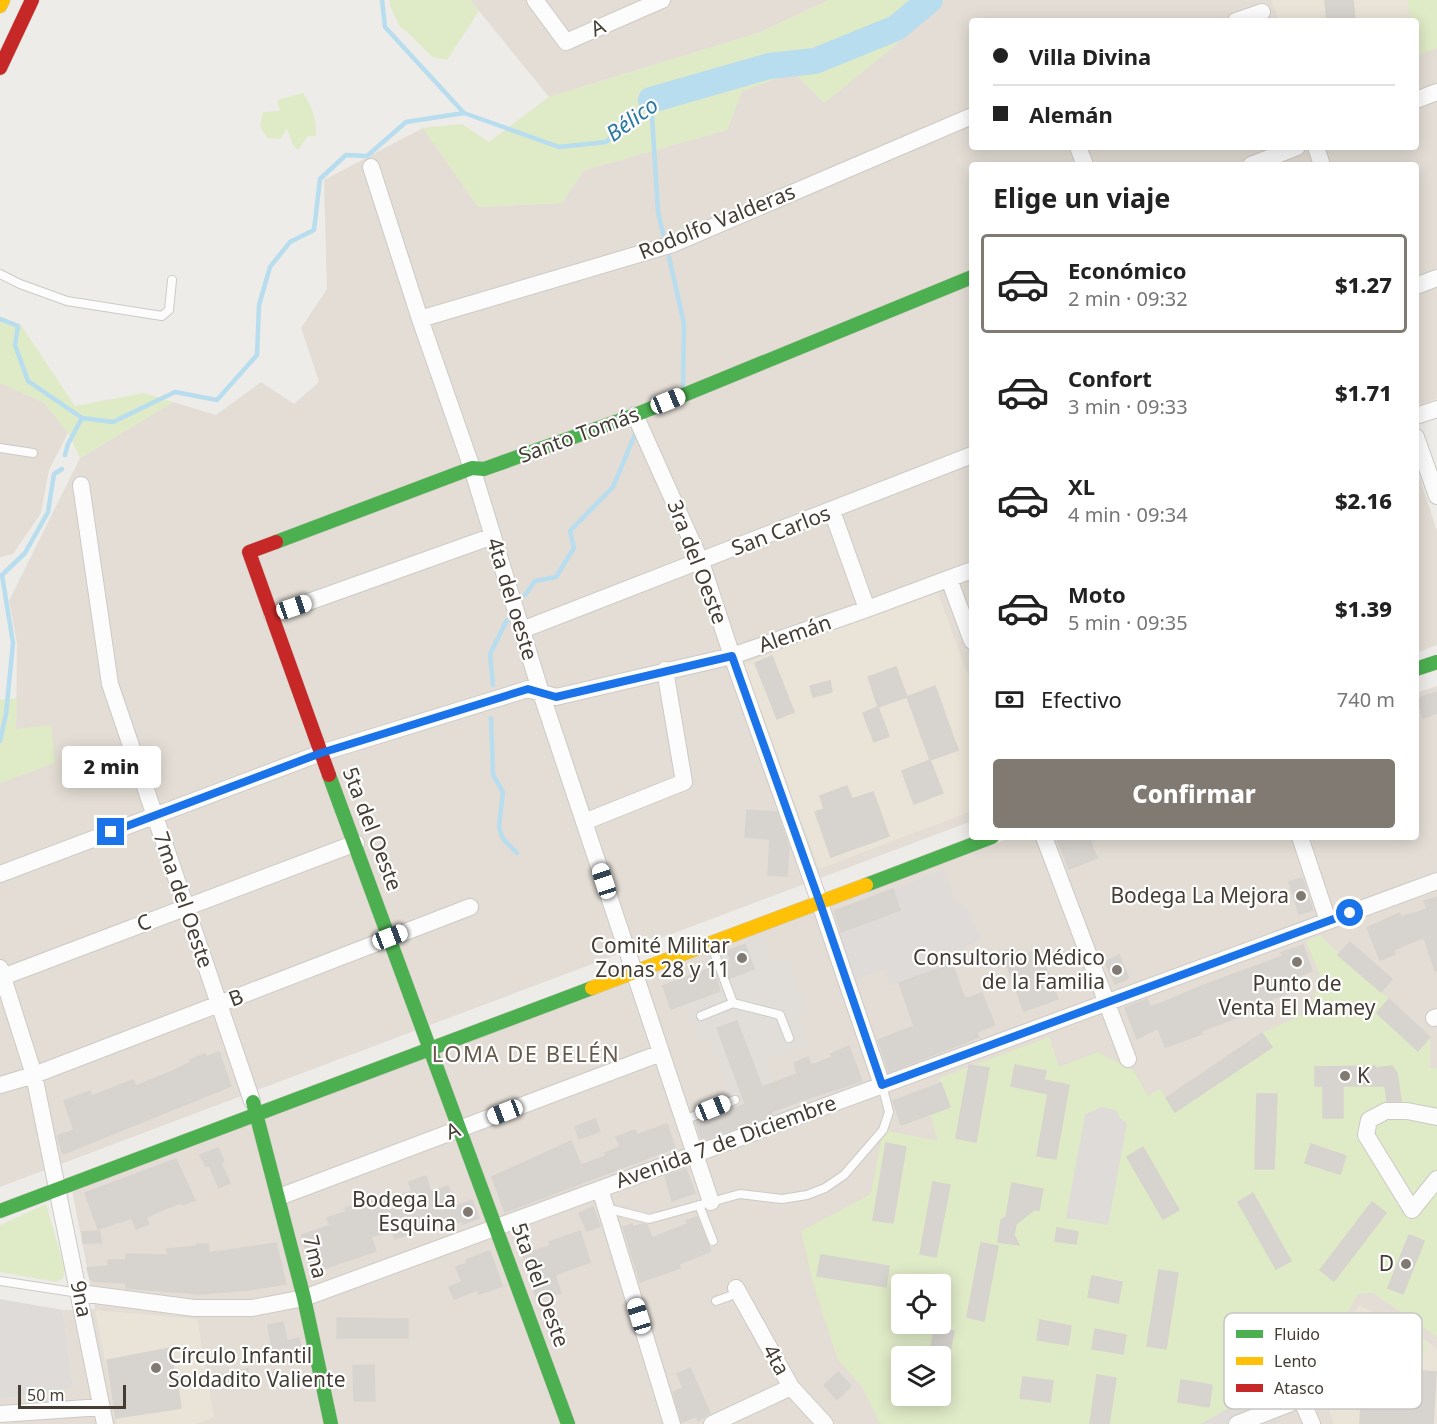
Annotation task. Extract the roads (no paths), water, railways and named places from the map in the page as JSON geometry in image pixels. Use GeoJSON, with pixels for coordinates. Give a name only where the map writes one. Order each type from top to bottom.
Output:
{"type":"FeatureCollection","features":[{"type":"Feature","properties":{"kind":"main road"},"geometry":{"type":"LineString","coordinates":[[0,6],[3,0]]}},
{"type":"Feature","properties":{"kind":"main road"},"geometry":{"type":"LineString","coordinates":[[0,68],[32,0]]}},
{"type":"Feature","properties":{"kind":"main road","name":"Santo Tomás"},"geometry":{"type":"LineString","coordinates":[[249,552],[472,468],[484,469],[635,415],[969,278]]}},
{"type":"Feature","properties":{"kind":"main road","name":"5ta del Oeste"},"geometry":{"type":"LineString","coordinates":[[249,552],[568,1424]]}},
{"type":"Feature","properties":{"kind":"main road"},"geometry":{"type":"LineString","coordinates":[[1419,668],[1437,662]]}},
{"type":"Feature","properties":{"kind":"main road"},"geometry":{"type":"LineString","coordinates":[[1419,680],[1437,673]]}},
{"type":"Feature","properties":{"kind":"main road"},"geometry":{"type":"LineString","coordinates":[[632,966],[711,944],[969,835]]}},
{"type":"Feature","properties":{"kind":"main road"},"geometry":{"type":"LineString","coordinates":[[0,1211],[56,1178],[258,1102],[429,1043],[818,897],[983,840]]}},
{"type":"Feature","properties":{"kind":"main road"},"geometry":{"type":"LineString","coordinates":[[258,1102],[429,1043]]}},
{"type":"Feature","properties":{"kind":"main road","name":"7ma"},"geometry":{"type":"LineString","coordinates":[[258,1102],[331,1424]]}},
{"type":"Feature","properties":{"kind":"street","name":"A"},"geometry":{"type":"LineString","coordinates":[[535,0],[566,42],[662,0]]}},
{"type":"Feature","properties":{"kind":"street"},"geometry":{"type":"LineString","coordinates":[[1244,18],[1261,11]]}},
{"type":"Feature","properties":{"kind":"street"},"geometry":{"type":"LineString","coordinates":[[1419,99],[1437,92]]}},
{"type":"Feature","properties":{"kind":"street","name":"Rodolfo Valderas"},"geometry":{"type":"LineString","coordinates":[[420,319],[673,244],[969,117]]}},
{"type":"Feature","properties":{"kind":"street"},"geometry":{"type":"LineString","coordinates":[[1259,162],[1289,150]]}},
{"type":"Feature","properties":{"kind":"street","name":"4ta del oeste"},"geometry":{"type":"LineString","coordinates":[[371,166],[420,319],[472,468],[584,822],[695,1154],[705,1203]]}},
{"type":"Feature","properties":{"kind":"street"},"geometry":{"type":"LineString","coordinates":[[1419,285],[1437,278]]}},
{"type":"Feature","properties":{"kind":"street"},"geometry":{"type":"LineString","coordinates":[[1419,415],[1437,409]]}},
{"type":"Feature","properties":{"kind":"street","name":"3ra del Oeste"},"geometry":{"type":"LineString","coordinates":[[635,415],[701,562],[882,1085]]}},
{"type":"Feature","properties":{"kind":"street"},"geometry":{"type":"LineString","coordinates":[[1419,445],[1437,496]]}},
{"type":"Feature","properties":{"kind":"street","name":"San Carlos"},"geometry":{"type":"LineString","coordinates":[[522,630],[832,512],[969,456]]}},
{"type":"Feature","properties":{"kind":"street","name":"7ma del Oeste"},"geometry":{"type":"LineString","coordinates":[[81,485],[110,684],[219,1004],[258,1102]]}},
{"type":"Feature","properties":{"kind":"street"},"geometry":{"type":"LineString","coordinates":[[832,512],[867,609]]}},
{"type":"Feature","properties":{"kind":"street"},"geometry":{"type":"LineString","coordinates":[[272,615],[493,536]]}},
{"type":"Feature","properties":{"kind":"street","name":"Alemán"},"geometry":{"type":"LineString","coordinates":[[0,874],[321,753],[528,689],[556,697],[732,656],[969,571]]}},
{"type":"Feature","properties":{"kind":"street"},"geometry":{"type":"LineString","coordinates":[[949,579],[969,633]]}},
{"type":"Feature","properties":{"kind":"street"},"geometry":{"type":"LineString","coordinates":[[584,822],[684,782],[665,670]]}},
{"type":"Feature","properties":{"kind":"street"},"geometry":{"type":"LineString","coordinates":[[1045,840],[1128,1059]]}},
{"type":"Feature","properties":{"kind":"street"},"geometry":{"type":"LineString","coordinates":[[1301,840],[1328,921]]}},
{"type":"Feature","properties":{"kind":"street","name":"C"},"geometry":{"type":"LineString","coordinates":[[1,974],[186,908],[356,843]]}},
{"type":"Feature","properties":{"kind":"street","name":"Avenida 7 de Diciembre"},"geometry":{"type":"LineString","coordinates":[[80,1293],[194,1308],[252,1308],[304,1298],[1437,881]]}},
{"type":"Feature","properties":{"kind":"street","name":"B"},"geometry":{"type":"LineString","coordinates":[[0,1085],[34,1075],[470,907]]}},
{"type":"Feature","properties":{"kind":"street","name":"9na"},"geometry":{"type":"LineString","coordinates":[[1,974],[34,1075],[104,1416]]}},
{"type":"Feature","properties":{"kind":"street","name":"A"},"geometry":{"type":"LineString","coordinates":[[279,1197],[661,1053]]}},
{"type":"Feature","properties":{"kind":"street"},"geometry":{"type":"LineString","coordinates":[[1437,1117],[1407,1111],[1386,1111],[1369,1120],[1366,1135],[1413,1210],[1437,1179]]}},
{"type":"Feature","properties":{"kind":"street"},"geometry":{"type":"LineString","coordinates":[[600,1189],[672,1424]]}},
{"type":"Feature","properties":{"kind":"street","name":"4ta"},"geometry":{"type":"LineString","coordinates":[[737,1291],[791,1387],[825,1424]]}},
{"type":"Feature","properties":{"kind":"street"},"geometry":{"type":"LineString","coordinates":[[712,1424],[791,1387]]}},
{"type":"Feature","properties":{"kind":"street"},"geometry":{"type":"LineString","coordinates":[[1238,1424],[1276,1409]]}},
{"type":"Feature","properties":{"kind":"street"},"geometry":{"type":"LineString","coordinates":[[1305,1409],[1312,1424]]}},
{"type":"Feature","properties":{"kind":"street"},"geometry":{"type":"LineString","coordinates":[[0,1414],[104,1416]]}},
{"type":"Feature","properties":{"kind":"lane"},"geometry":{"type":"LineString","coordinates":[[0,274],[67,301],[162,316],[169,310],[172,280]]}},
{"type":"Feature","properties":{"kind":"lane"},"geometry":{"type":"LineString","coordinates":[[0,448],[33,453]]}},
{"type":"Feature","properties":{"kind":"lane"},"geometry":{"type":"LineString","coordinates":[[711,944],[733,1004]]}},
{"type":"Feature","properties":{"kind":"lane"},"geometry":{"type":"LineString","coordinates":[[701,1016],[733,1004],[780,1015],[789,1038]]}},
{"type":"Feature","properties":{"kind":"lane"},"geometry":{"type":"LineString","coordinates":[[606,1208],[649,1219],[740,1194],[782,1199],[807,1195],[825,1188],[844,1175],[883,1131],[889,1112],[882,1085]]}},
{"type":"Feature","properties":{"kind":"lane"},"geometry":{"type":"LineString","coordinates":[[684,1120],[735,1100]]}},
{"type":"Feature","properties":{"kind":"lane"},"geometry":{"type":"LineString","coordinates":[[705,1203],[713,1241]]}},
{"type":"Feature","properties":{"kind":"lane","name":"Avenida 7 de Diciembre"},"geometry":{"type":"LineString","coordinates":[[0,1281],[80,1293]]}},
{"type":"Feature","properties":{"kind":"lane"},"geometry":{"type":"LineString","coordinates":[[716,1301],[737,1291]]}},
{"type":"Feature","properties":{"kind":"waterway","name":"Bélico"},"geometry":{"type":"LineString","coordinates":[[382,0],[385,27],[464,113],[559,147],[606,142],[651,100]]}},
{"type":"Feature","properties":{"kind":"waterway","name":"Bélico"},"geometry":{"type":"LineString","coordinates":[[651,100],[769,66],[815,61],[896,28],[930,0]]}},
{"type":"Feature","properties":{"kind":"waterway"},"geometry":{"type":"LineString","coordinates":[[651,100],[658,212],[663,234]]}},
{"type":"Feature","properties":{"kind":"waterway"},"geometry":{"type":"LineString","coordinates":[[0,319],[18,326],[15,345],[28,381],[82,418],[113,422],[175,392],[217,400],[257,355],[259,305],[270,267],[290,242],[314,230],[320,179],[346,155],[367,156],[406,122],[464,113]]}},
{"type":"Feature","properties":{"kind":"waterway"},"geometry":{"type":"LineString","coordinates":[[669,257],[684,324],[683,388]]}},
{"type":"Feature","properties":{"kind":"waterway"},"geometry":{"type":"LineString","coordinates":[[65,455],[68,444],[82,418]]}},
{"type":"Feature","properties":{"kind":"waterway"},"geometry":{"type":"LineString","coordinates":[[525,595],[535,581],[556,577],[574,548],[570,531],[613,487],[636,432]]}},
{"type":"Feature","properties":{"kind":"waterway"},"geometry":{"type":"LineString","coordinates":[[0,741],[6,714],[13,643],[2,575],[25,553],[48,512],[54,474],[62,469]]}},
{"type":"Feature","properties":{"kind":"waterway"},"geometry":{"type":"LineString","coordinates":[[493,685],[490,654],[507,620]]}},
{"type":"Feature","properties":{"kind":"waterway"},"geometry":{"type":"LineString","coordinates":[[491,718],[493,775],[503,792],[499,827],[503,839],[517,853]]}},
{"type":"Feature","properties":{"kind":"place","name":"Bodega La Mejora"},"geometry":{"type":"Point","coordinates":[1301,896]}},
{"type":"Feature","properties":{"kind":"place","name":"Comité Militar Zonas 28 y 11"},"geometry":{"type":"Point","coordinates":[742,958]}},
{"type":"Feature","properties":{"kind":"place","name":"Punto de Venta El Mamey"},"geometry":{"type":"Point","coordinates":[1297,962]}},
{"type":"Feature","properties":{"kind":"place","name":"Consultorio Médico de la Familia"},"geometry":{"type":"Point","coordinates":[1117,970]}},
{"type":"Feature","properties":{"kind":"place","name":"K"},"geometry":{"type":"Point","coordinates":[1345,1076]}},
{"type":"Feature","properties":{"kind":"place","name":"Bodega La Esquina"},"geometry":{"type":"Point","coordinates":[468,1212]}},
{"type":"Feature","properties":{"kind":"place","name":"D"},"geometry":{"type":"Point","coordinates":[1406,1264]}},
{"type":"Feature","properties":{"kind":"place","name":"Círculo Infantil Soldadito Valiente"},"geometry":{"type":"Point","coordinates":[156,1368]}},
{"type":"Feature","properties":{"kind":"district","name":"LOMA DE BELÉN"},"geometry":{"type":"Point","coordinates":[526,1054]}}]}
